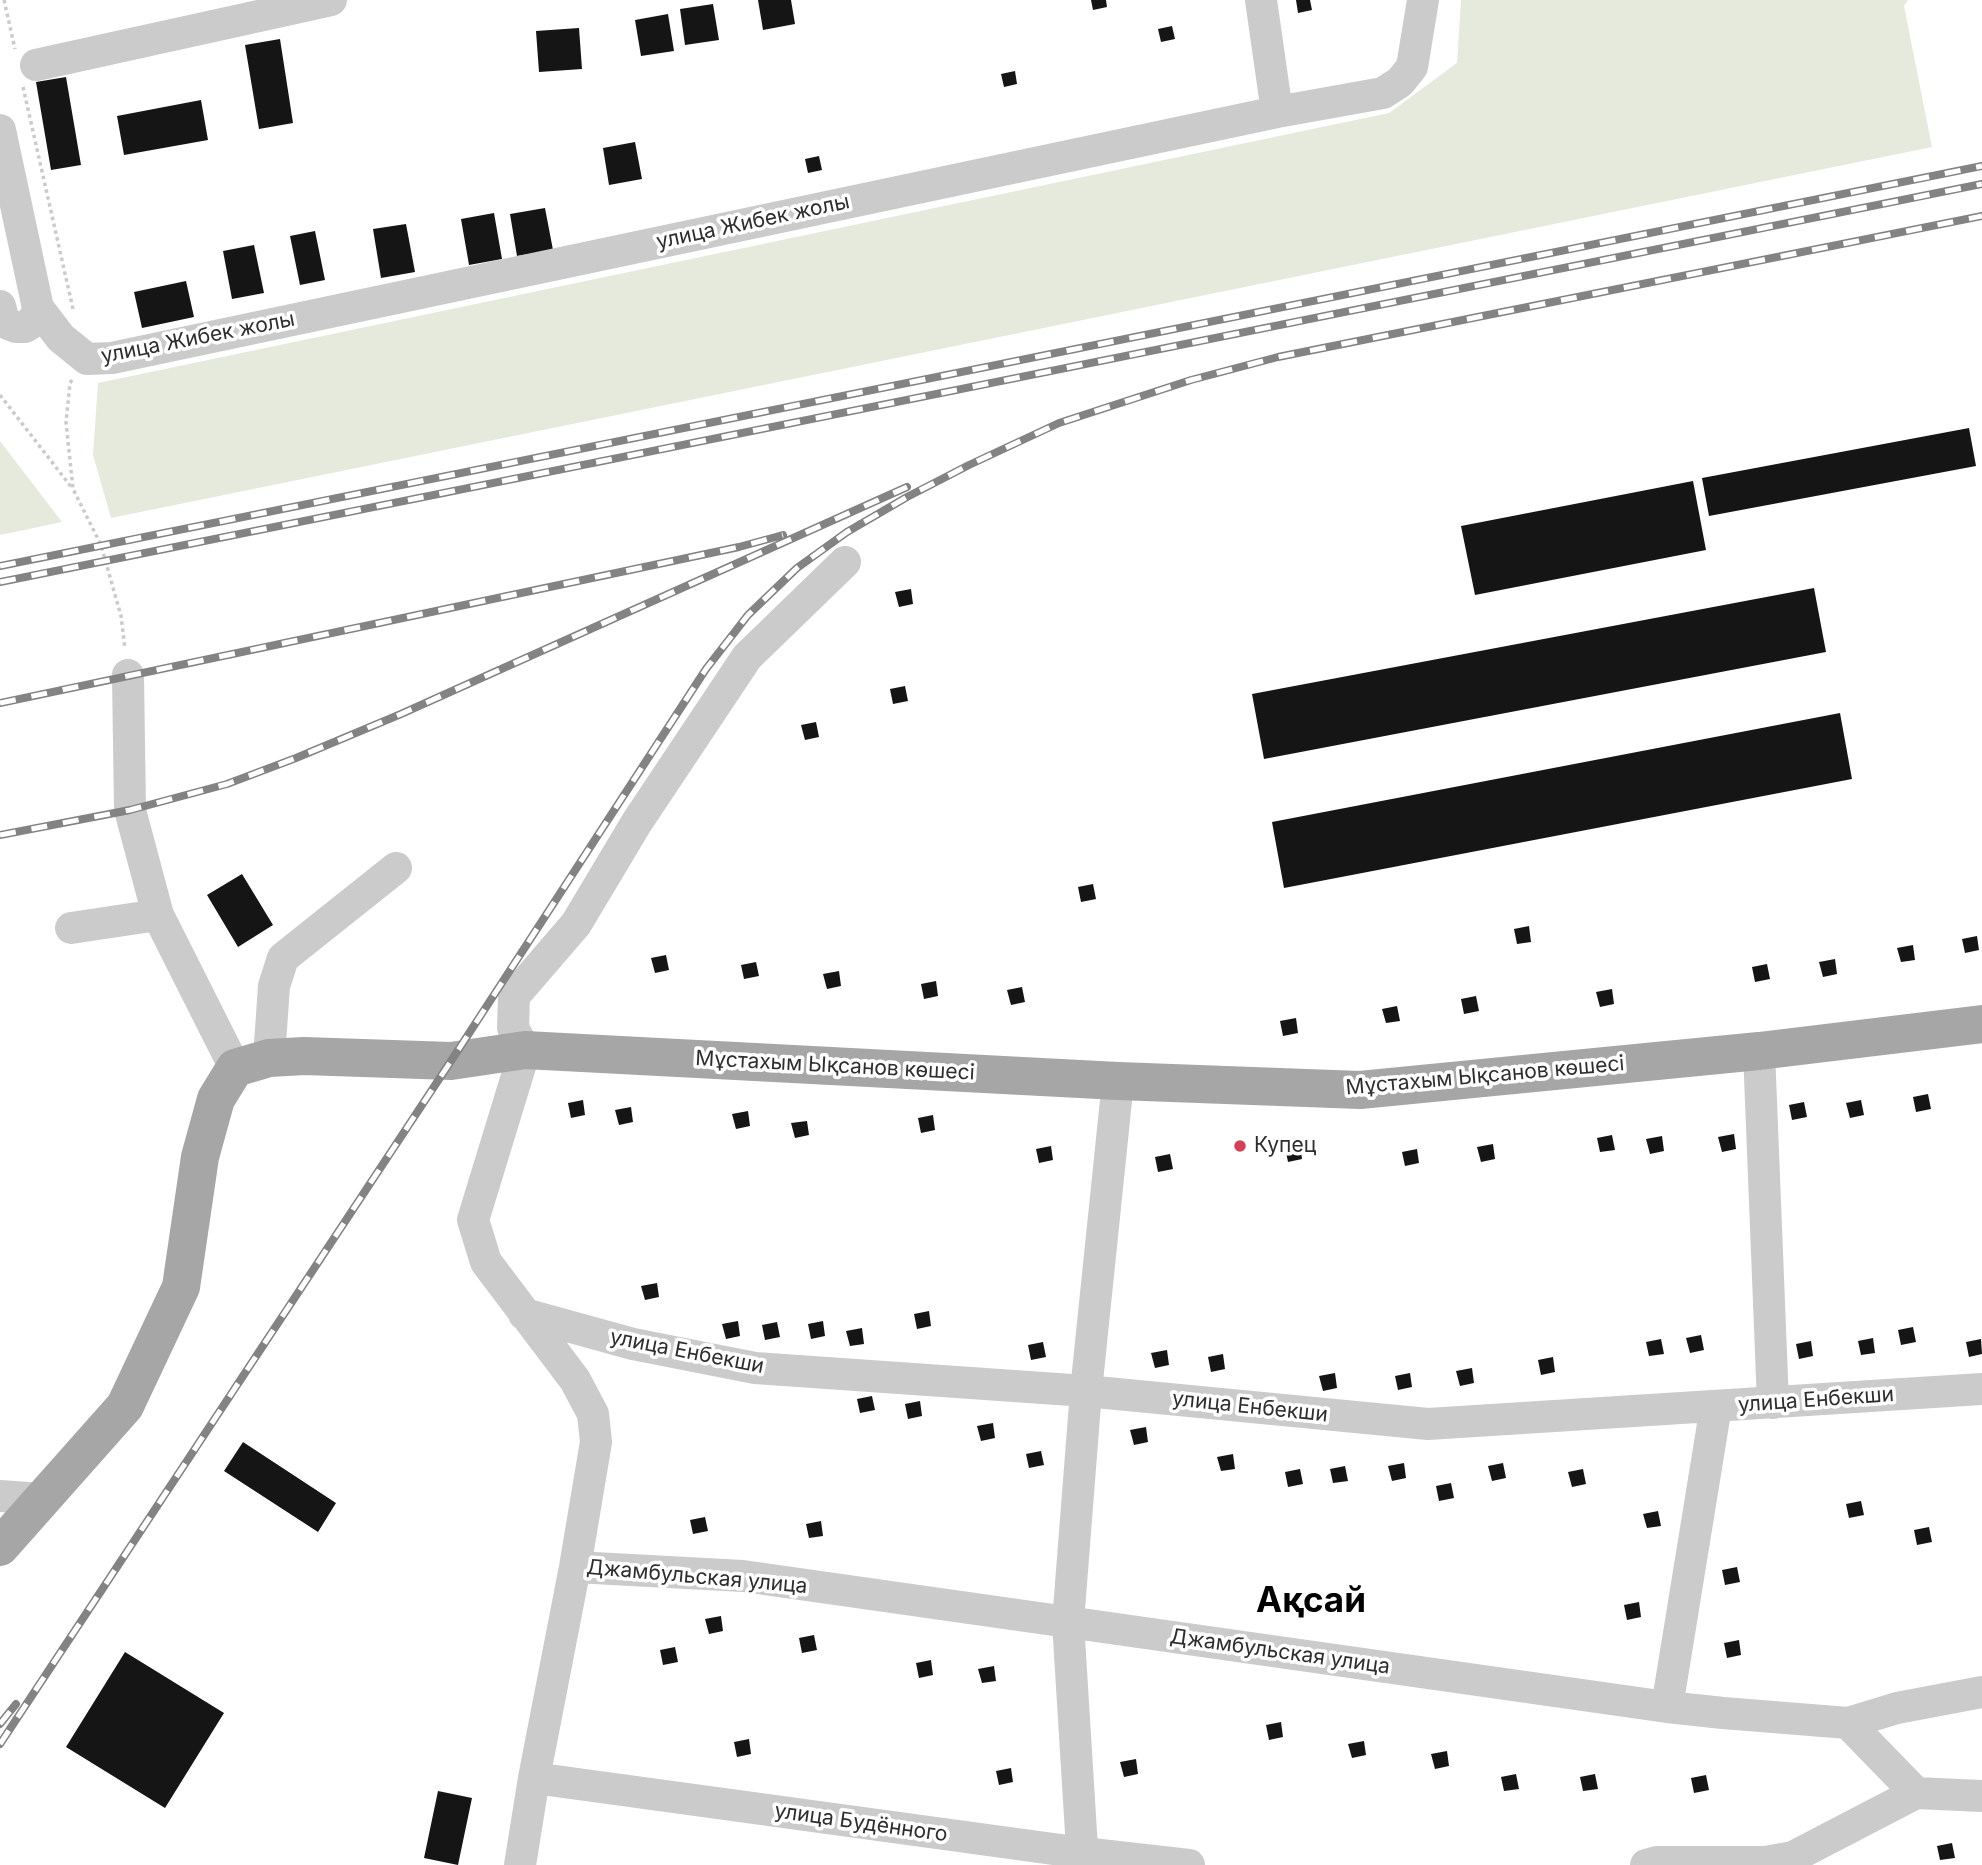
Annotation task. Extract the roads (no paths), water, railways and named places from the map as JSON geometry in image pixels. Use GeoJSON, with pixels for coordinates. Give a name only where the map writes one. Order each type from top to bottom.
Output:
{"type":"FeatureCollection","features":[{"type":"Feature","properties":{"kind":"main road","name":"Мұстахым Ықсанов көшесі"},"geometry":{"type":"LineString","coordinates":[[252,1063],[304,1055],[451,1061],[525,1050],[1118,1081],[1360,1090],[1759,1051],[1982,1024]]}},
{"type":"Feature","properties":{"kind":"main road"},"geometry":{"type":"LineString","coordinates":[[0,1546],[125,1406],[181,1287],[200,1157],[216,1099],[252,1063]]}},
{"type":"Feature","properties":{"kind":"street"},"geometry":{"type":"LineString","coordinates":[[24,65],[331,0]]}},
{"type":"Feature","properties":{"kind":"street"},"geometry":{"type":"LineString","coordinates":[[1261,0],[1277,112]]}},
{"type":"Feature","properties":{"kind":"street","name":"улица Жибек жолы"},"geometry":{"type":"LineString","coordinates":[[38,308],[61,338],[87,359],[112,358],[1277,112],[1382,93],[1400,82],[1412,67],[1423,0]]}},
{"type":"Feature","properties":{"kind":"street"},"geometry":{"type":"LineString","coordinates":[[0,130],[38,308],[30,324],[16,327],[3,318],[0,306]]}},
{"type":"Feature","properties":{"kind":"street"},"geometry":{"type":"LineString","coordinates":[[520,1865],[596,1442],[593,1414],[575,1380],[486,1262],[473,1220],[525,1050],[513,1028],[514,996],[576,924],[637,822],[747,657],[845,562]]}},
{"type":"Feature","properties":{"kind":"street"},"geometry":{"type":"LineString","coordinates":[[128,675],[130,810],[158,915],[252,1063]]}},
{"type":"Feature","properties":{"kind":"street"},"geometry":{"type":"LineString","coordinates":[[252,1063],[283,958],[396,868]]}},
{"type":"Feature","properties":{"kind":"street"},"geometry":{"type":"LineString","coordinates":[[71,928],[158,915]]}},
{"type":"Feature","properties":{"kind":"street"},"geometry":{"type":"LineString","coordinates":[[1759,1051],[1773,1403]]}},
{"type":"Feature","properties":{"kind":"street"},"geometry":{"type":"LineString","coordinates":[[1083,1859],[1068,1622],[1086,1391],[1118,1081]]}},
{"type":"Feature","properties":{"kind":"street","name":"улица Енбекши"},"geometry":{"type":"LineString","coordinates":[[524,1314],[633,1344],[755,1368],[1086,1391],[1428,1424],[1982,1390]]}},
{"type":"Feature","properties":{"kind":"street"},"geometry":{"type":"LineString","coordinates":[[1667,1707],[1716,1406]]}},
{"type":"Feature","properties":{"kind":"street"},"geometry":{"type":"LineString","coordinates":[[0,1496],[42,1499]]}},
{"type":"Feature","properties":{"kind":"street","name":"Джамбульская улица"},"geometry":{"type":"LineString","coordinates":[[575,1567],[743,1576],[1667,1707],[1849,1723],[1898,1708],[1982,1692]]}},
{"type":"Feature","properties":{"kind":"street"},"geometry":{"type":"LineString","coordinates":[[1849,1723],[1916,1793]]}},
{"type":"Feature","properties":{"kind":"street","name":"улица Будённого"},"geometry":{"type":"LineString","coordinates":[[534,1779],[1083,1859],[1189,1865]]}},
{"type":"Feature","properties":{"kind":"street"},"geometry":{"type":"LineString","coordinates":[[1646,1865],[1657,1862],[1765,1862],[1793,1857],[1916,1793],[1982,1796]]}},
{"type":"Feature","properties":{"kind":"railway"},"geometry":{"type":"LineString","coordinates":[[0,566],[1982,166]]}},
{"type":"Feature","properties":{"kind":"railway"},"geometry":{"type":"LineString","coordinates":[[0,582],[1982,184]]}},
{"type":"Feature","properties":{"kind":"railway"},"geometry":{"type":"LineString","coordinates":[[0,1744],[706,669],[748,615],[797,568],[847,532],[969,465],[1059,423],[1191,380],[1278,357],[1982,216]]}},
{"type":"Feature","properties":{"kind":"railway"},"geometry":{"type":"LineString","coordinates":[[0,835],[130,810],[227,784],[296,758],[401,714],[907,487]]}},
{"type":"Feature","properties":{"kind":"railway"},"geometry":{"type":"LineString","coordinates":[[0,703],[739,547],[783,535]]}},
{"type":"Feature","properties":{"kind":"railway"},"geometry":{"type":"LineString","coordinates":[[0,1724],[16,1704]]}},
{"type":"Feature","properties":{"kind":"place","name":"Купец"},"geometry":{"type":"Point","coordinates":[1240,1146]}},
{"type":"Feature","properties":{"kind":"district","name":"Ақсай"},"geometry":{"type":"Point","coordinates":[1311,1601]}}]}
